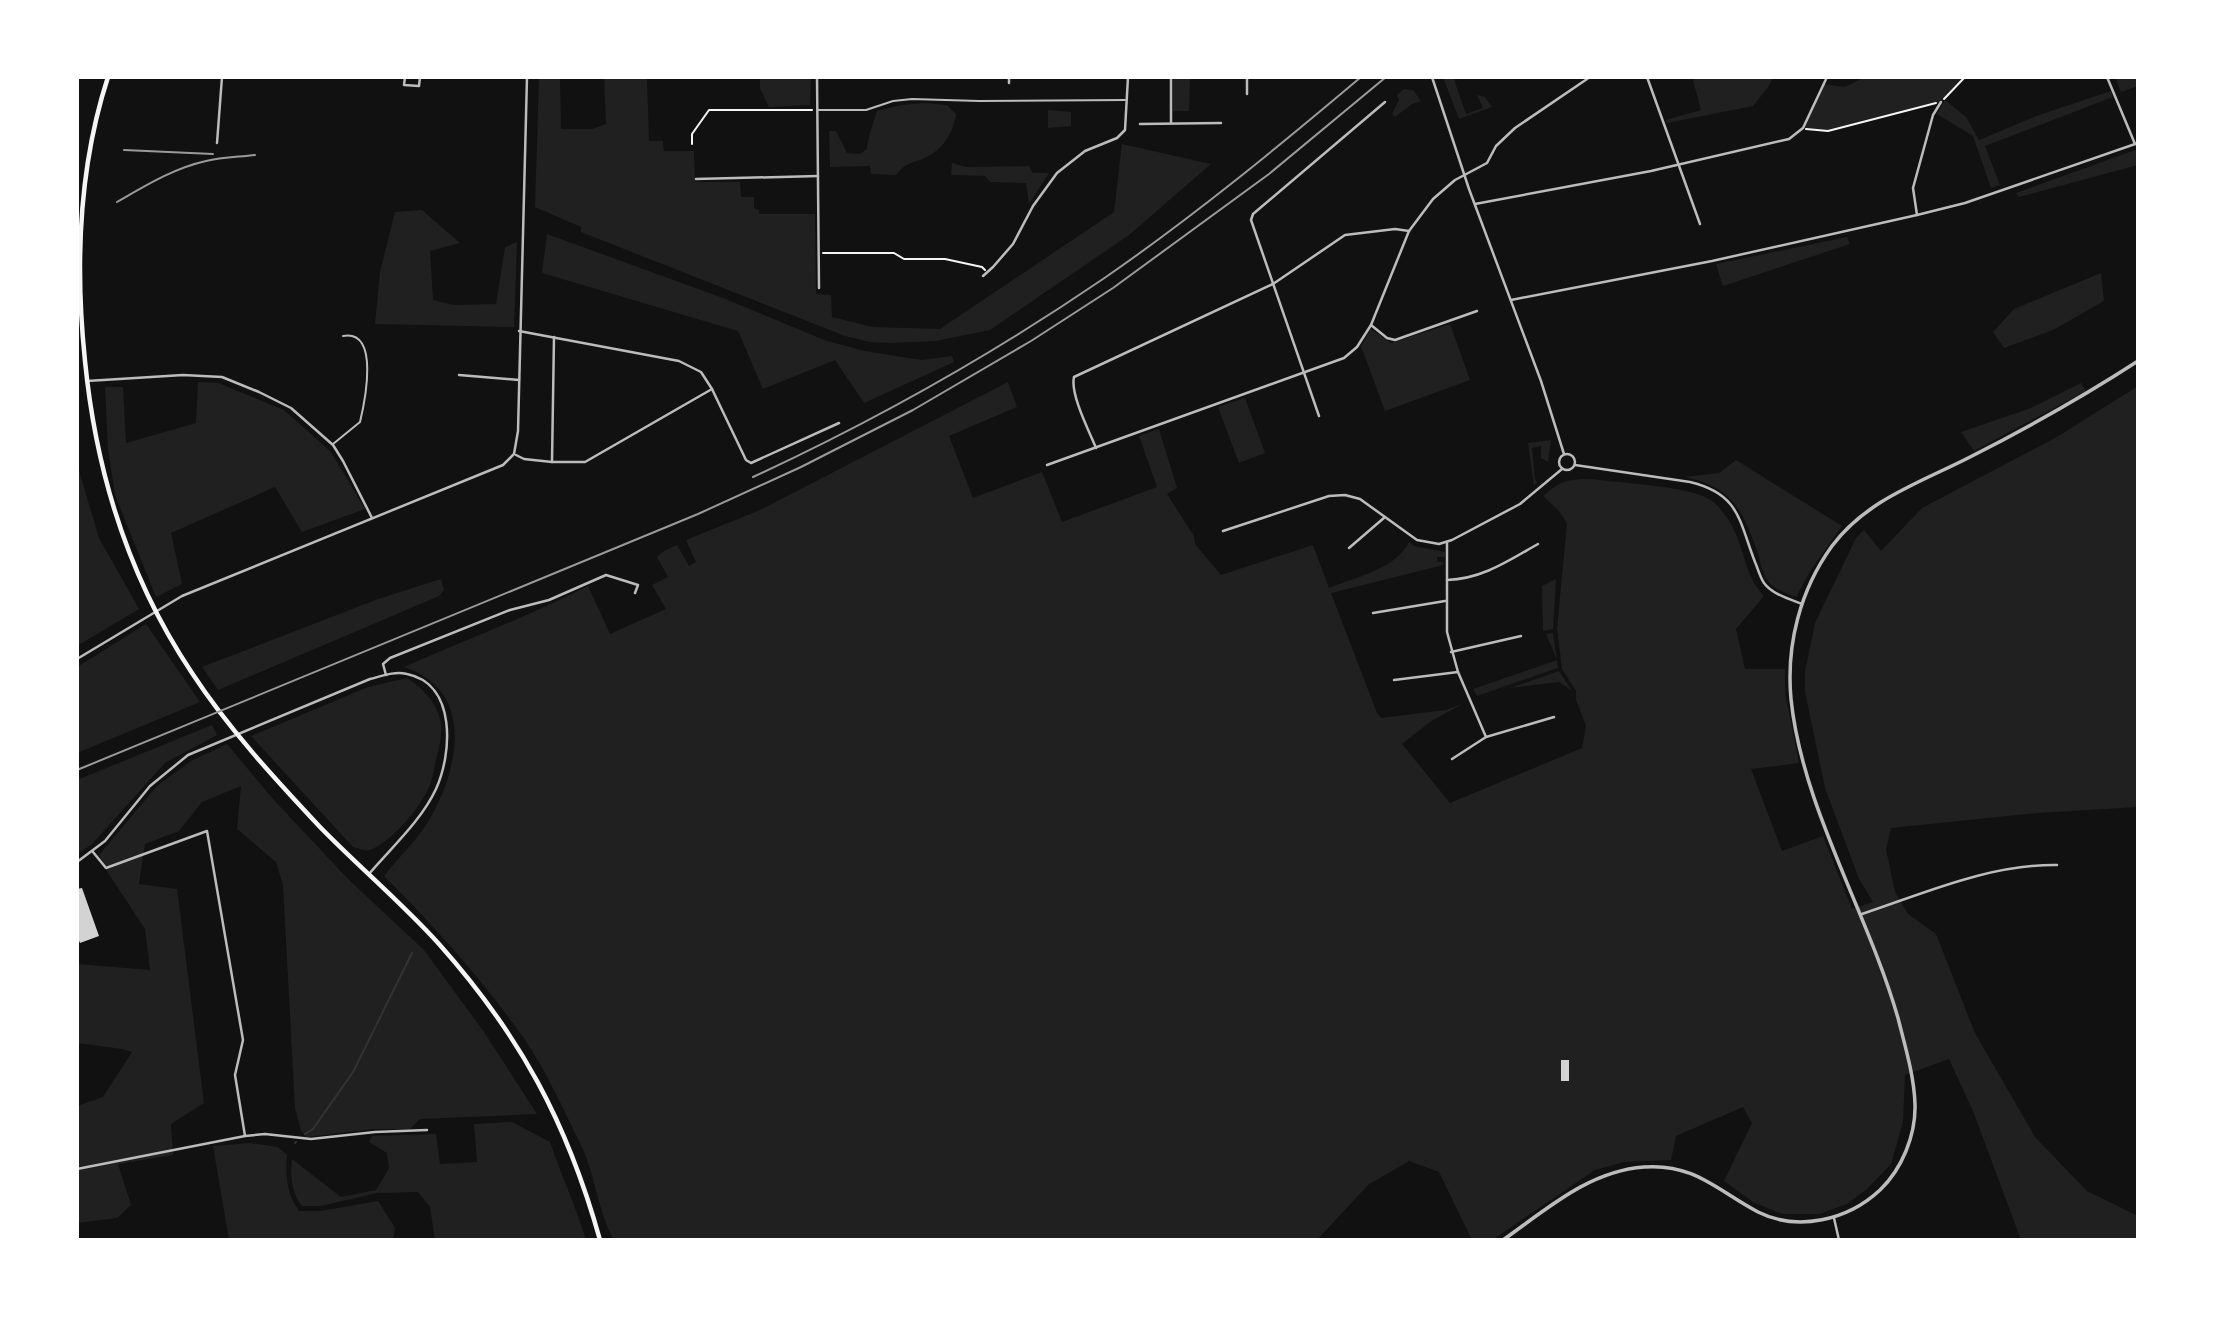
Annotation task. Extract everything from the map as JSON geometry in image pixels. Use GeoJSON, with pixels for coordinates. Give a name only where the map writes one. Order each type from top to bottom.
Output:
{"type":"FeatureCollection","features":[{"type":"Feature","properties":{"kind":"main road"},"geometry":{"type":"LineString","coordinates":[[108,77],[85,165],[80,222],[80,278],[87,381],[100,461],[115,517],[146,595],[192,675],[263,763],[321,827],[437,942],[477,988],[509,1032],[540,1082],[571,1150],[600,1240]]}},
{"type":"Feature","properties":{"kind":"street"},"geometry":{"type":"LineString","coordinates":[[217,144],[222,77]]}},
{"type":"Feature","properties":{"kind":"street"},"geometry":{"type":"LineString","coordinates":[[405,77],[404,85],[419,86],[420,77]]}},
{"type":"Feature","properties":{"kind":"street"},"geometry":{"type":"LineString","coordinates":[[77,659],[182,596],[503,465],[514,454],[518,431],[527,77]]}},
{"type":"Feature","properties":{"kind":"street"},"geometry":{"type":"LineString","coordinates":[[817,77],[819,288]]}},
{"type":"Feature","properties":{"kind":"street"},"geometry":{"type":"LineString","coordinates":[[1009,77],[1009,83]]}},
{"type":"Feature","properties":{"kind":"street"},"geometry":{"type":"LineString","coordinates":[[983,276],[1013,244],[1033,206],[1057,173],[1085,151],[1117,138],[1125,130],[1128,77]]}},
{"type":"Feature","properties":{"kind":"street"},"geometry":{"type":"LineString","coordinates":[[1171,77],[1171,123]]}},
{"type":"Feature","properties":{"kind":"street"},"geometry":{"type":"LineString","coordinates":[[1247,77],[1247,94]]}},
{"type":"Feature","properties":{"kind":"street"},"geometry":{"type":"LineString","coordinates":[[1432,77],[1564,454]]}},
{"type":"Feature","properties":{"kind":"street"},"geometry":{"type":"LineString","coordinates":[[1047,465],[1344,358],[1357,347],[1371,325],[1409,231],[1433,199],[1445,187],[1488,163],[1496,146],[1514,128],[1590,77]]}},
{"type":"Feature","properties":{"kind":"street"},"geometry":{"type":"LineString","coordinates":[[1647,77],[1700,224]]}},
{"type":"Feature","properties":{"kind":"street"},"geometry":{"type":"LineString","coordinates":[[1475,204],[1679,164],[1789,139],[1803,128],[1826,77]]}},
{"type":"Feature","properties":{"kind":"street"},"geometry":{"type":"LineString","coordinates":[[1511,300],[1712,261],[1965,203],[2136,143],[2107,77]]}},
{"type":"Feature","properties":{"kind":"street"},"geometry":{"type":"LineString","coordinates":[[1319,416],[1251,225],[1254,214],[1385,102]]}},
{"type":"Feature","properties":{"kind":"street"},"geometry":{"type":"LineString","coordinates":[[1917,215],[1913,188],[1933,116],[1941,102]]}},
{"type":"Feature","properties":{"kind":"street"},"geometry":{"type":"LineString","coordinates":[[1140,124],[1221,123]]}},
{"type":"Feature","properties":{"kind":"street"},"geometry":{"type":"LineString","coordinates":[[696,179],[818,177]]}},
{"type":"Feature","properties":{"kind":"street"},"geometry":{"type":"LineString","coordinates":[[1096,448],[1077,401],[1074,377],[1273,284],[1345,234],[1395,229],[1409,231]]}},
{"type":"Feature","properties":{"kind":"street"},"geometry":{"type":"LineString","coordinates":[[1371,325],[1387,338],[1395,340],[1477,311]]}},
{"type":"Feature","properties":{"kind":"street"},"geometry":{"type":"LineString","coordinates":[[519,331],[680,361],[701,372],[746,460],[751,463],[839,423]]}},
{"type":"Feature","properties":{"kind":"street"},"geometry":{"type":"LineString","coordinates":[[552,462],[554,337]]}},
{"type":"Feature","properties":{"kind":"street"},"geometry":{"type":"LineString","coordinates":[[1503,1240],[1569,1194],[1599,1177],[1645,1167],[1691,1172],[1757,1211],[1781,1220],[1801,1222],[1834,1218],[1860,1206],[1889,1180],[1900,1163],[1914,1126],[1915,1106],[1906,1048],[1890,990],[1810,781],[1791,700],[1791,649],[1802,604],[1828,553],[1860,516],[1904,488],[2011,435],[2138,362]]}},
{"type":"Feature","properties":{"kind":"street"},"geometry":{"type":"LineString","coordinates":[[87,381],[183,375],[222,377],[259,391],[291,408],[332,445],[372,518]]}},
{"type":"Feature","properties":{"kind":"street"},"geometry":{"type":"LineString","coordinates":[[458,375],[519,380]]}},
{"type":"Feature","properties":{"kind":"street"},"geometry":{"type":"LineString","coordinates":[[514,454],[524,459],[552,462],[576,463],[592,459],[712,389]]}},
{"type":"Feature","properties":{"kind":"street"},"geometry":{"type":"LineString","coordinates":[[1564,454],[1573,456],[1575,466]]}},
{"type":"Feature","properties":{"kind":"street"},"geometry":{"type":"LineString","coordinates":[[1562,469],[1559,460],[1564,454]]}},
{"type":"Feature","properties":{"kind":"street"},"geometry":{"type":"LineString","coordinates":[[1223,531],[1329,496],[1345,495],[1360,499],[1417,540],[1447,542],[1520,504],[1562,469],[1568,470],[1575,466],[1690,482],[1704,485],[1718,493],[1733,507],[1743,523],[1763,582],[1773,592],[1802,604]]}},
{"type":"Feature","properties":{"kind":"street"},"geometry":{"type":"LineString","coordinates":[[1349,548],[1385,517]]}},
{"type":"Feature","properties":{"kind":"street"},"geometry":{"type":"LineString","coordinates":[[1447,542],[1447,632],[1458,672],[1486,737]]}},
{"type":"Feature","properties":{"kind":"street"},"geometry":{"type":"LineString","coordinates":[[1447,580],[1492,571],[1538,544]]}},
{"type":"Feature","properties":{"kind":"street"},"geometry":{"type":"LineString","coordinates":[[386,675],[383,664],[390,658],[510,610],[549,600],[606,575],[638,586],[635,593]]}},
{"type":"Feature","properties":{"kind":"street"},"geometry":{"type":"LineString","coordinates":[[1373,613],[1445,601]]}},
{"type":"Feature","properties":{"kind":"street"},"geometry":{"type":"LineString","coordinates":[[1451,652],[1521,636]]}},
{"type":"Feature","properties":{"kind":"street"},"geometry":{"type":"LineString","coordinates":[[1394,680],[1458,672]]}},
{"type":"Feature","properties":{"kind":"street"},"geometry":{"type":"LineString","coordinates":[[77,862],[105,841],[150,786],[188,755],[370,679],[408,674],[420,679],[437,693],[444,709],[448,728],[444,769],[436,790],[422,812],[369,874]]}},
{"type":"Feature","properties":{"kind":"street"},"geometry":{"type":"LineString","coordinates":[[1452,759],[1486,737],[1555,718]]}},
{"type":"Feature","properties":{"kind":"street"},"geometry":{"type":"LineString","coordinates":[[93,852],[106,868],[207,831],[243,1040],[235,1075],[245,1136]]}},
{"type":"Feature","properties":{"kind":"street"},"geometry":{"type":"LineString","coordinates":[[1862,914],[1968,878],[2032,864],[2057,865]]}},
{"type":"Feature","properties":{"kind":"street"},"geometry":{"type":"LineString","coordinates":[[77,1169],[245,1136],[265,1134],[312,1139],[427,1130]]}},
{"type":"Feature","properties":{"kind":"street"},"geometry":{"type":"LineString","coordinates":[[1834,1218],[1839,1240]]}},
{"type":"Feature","properties":{"kind":"lane"},"geometry":{"type":"LineString","coordinates":[[817,110],[866,110],[893,101],[912,99],[1127,100]]}},
{"type":"Feature","properties":{"kind":"lane"},"geometry":{"type":"LineString","coordinates":[[332,445],[360,422],[366,380],[367,353],[361,340],[351,335],[343,336]]}},
{"type":"Feature","properties":{"kind":"path"},"geometry":{"type":"LineString","coordinates":[[1803,128],[1828,131],[1941,102],[1965,77]]}},
{"type":"Feature","properties":{"kind":"path"},"geometry":{"type":"LineString","coordinates":[[692,144],[692,134],[709,110],[817,110]]}},
{"type":"Feature","properties":{"kind":"path"},"geometry":{"type":"LineString","coordinates":[[819,253],[894,253],[904,259],[954,260],[982,267],[986,271]]}},
{"type":"Feature","properties":{"kind":"shaded area"},"geometry":{"type":"Polygon","coordinates":[[[539,77],[560,77],[561,129],[592,129],[606,124],[604,77],[647,78],[649,141],[663,141],[664,151],[694,151],[695,182],[740,182],[741,197],[754,197],[754,208],[759,210],[759,214],[815,214],[816,294],[831,295],[832,317],[873,327],[940,329],[1114,212],[1122,144],[1211,164],[1129,235],[990,330],[936,341],[870,342],[845,336],[581,232],[581,227],[535,207],[539,77]]]}},
{"type":"Feature","properties":{"kind":"shaded area"},"geometry":{"type":"Polygon","coordinates":[[[760,77],[811,77],[810,105],[769,107],[760,88],[760,77]]]}},
{"type":"Feature","properties":{"kind":"shaded area"},"geometry":{"type":"Polygon","coordinates":[[[1173,77],[1190,77],[1189,111],[1173,111],[1173,77]]]}},
{"type":"Feature","properties":{"kind":"shaded area"},"geometry":{"type":"Polygon","coordinates":[[[1443,77],[1453,77],[1466,114],[1483,108],[1477,95],[1485,97],[1492,107],[1459,119],[1443,77]]]}},
{"type":"Feature","properties":{"kind":"shaded area"},"geometry":{"type":"Polygon","coordinates":[[[1698,77],[1773,77],[1753,106],[1667,123],[1666,120],[1701,110],[1693,80],[1698,77]]]}},
{"type":"Feature","properties":{"kind":"shaded area"},"geometry":{"type":"Polygon","coordinates":[[[1865,77],[1965,77],[1941,102],[1828,131],[1803,128],[1823,84],[1845,87],[1865,77]]]}},
{"type":"Feature","properties":{"kind":"shaded area"},"geometry":{"type":"Polygon","coordinates":[[[2115,77],[2138,77],[2138,86],[2121,92],[2115,77]]]}},
{"type":"Feature","properties":{"kind":"shaded area"},"geometry":{"type":"Polygon","coordinates":[[[1404,89],[1413,90],[1421,101],[1412,104],[1395,117],[1392,114],[1399,100],[1397,95],[1404,89]]]}},
{"type":"Feature","properties":{"kind":"shaded area"},"geometry":{"type":"Polygon","coordinates":[[[2111,91],[2113,97],[1985,146],[2000,185],[1991,188],[1973,136],[1937,114],[1945,100],[1966,117],[1979,140],[2039,115],[2111,91]]]}},
{"type":"Feature","properties":{"kind":"shaded area"},"geometry":{"type":"Polygon","coordinates":[[[924,103],[947,105],[956,114],[952,130],[940,148],[906,165],[896,175],[871,174],[870,166],[830,167],[829,131],[836,131],[847,153],[860,154],[867,149],[877,111],[924,103]]]}},
{"type":"Feature","properties":{"kind":"shaded area"},"geometry":{"type":"Polygon","coordinates":[[[1048,110],[1071,112],[1071,126],[1048,128],[1048,110]]]}},
{"type":"Feature","properties":{"kind":"shaded area"},"geometry":{"type":"Polygon","coordinates":[[[2138,149],[2138,165],[2019,197],[2016,193],[2138,149]]]}},
{"type":"Feature","properties":{"kind":"shaded area"},"geometry":{"type":"Polygon","coordinates":[[[952,163],[966,167],[1029,166],[1033,173],[1049,173],[1029,204],[1026,183],[990,182],[985,176],[951,175],[952,163]]]}},
{"type":"Feature","properties":{"kind":"shaded area"},"geometry":{"type":"Polygon","coordinates":[[[422,210],[460,243],[430,251],[433,300],[453,305],[496,304],[505,247],[517,242],[514,327],[375,324],[380,272],[395,212],[422,210]]]}},
{"type":"Feature","properties":{"kind":"shaded area"},"geometry":{"type":"Polygon","coordinates":[[[547,234],[723,298],[827,341],[865,351],[921,360],[952,356],[954,362],[864,403],[835,360],[763,389],[738,331],[542,273],[547,234]]]}},
{"type":"Feature","properties":{"kind":"shaded area"},"geometry":{"type":"Polygon","coordinates":[[[1847,237],[1850,244],[1723,286],[1716,264],[1847,237]]]}},
{"type":"Feature","properties":{"kind":"shaded area"},"geometry":{"type":"Polygon","coordinates":[[[2101,273],[2104,301],[2053,330],[2004,348],[1993,332],[2014,309],[2101,273]]]}},
{"type":"Feature","properties":{"kind":"shaded area"},"geometry":{"type":"Polygon","coordinates":[[[1450,324],[1470,380],[1385,411],[1361,346],[1371,329],[1391,343],[1450,324]]]}},
{"type":"Feature","properties":{"kind":"shaded area"},"geometry":{"type":"Polygon","coordinates":[[[198,382],[218,383],[284,410],[331,452],[365,509],[302,532],[275,487],[171,533],[182,584],[156,597],[115,495],[108,449],[105,387],[123,387],[126,443],[196,423],[198,382]]]}},
{"type":"Feature","properties":{"kind":"shaded area"},"geometry":{"type":"Polygon","coordinates":[[[1008,382],[1017,407],[949,436],[973,498],[1042,472],[1062,522],[1157,487],[1139,436],[1159,429],[1177,488],[1167,494],[1194,536],[1195,544],[1221,575],[1313,545],[1329,588],[1385,566],[1403,551],[1409,542],[1414,546],[1445,552],[1445,557],[1437,557],[1437,562],[1443,562],[1443,565],[1331,593],[1381,718],[1446,710],[1464,703],[1430,722],[1402,744],[1450,803],[1582,748],[1586,726],[1576,700],[1576,691],[1562,669],[1557,628],[1567,524],[1560,512],[1543,496],[1566,481],[1592,479],[1670,488],[1709,499],[1731,524],[1749,572],[1764,596],[1736,629],[1745,669],[1785,669],[1785,693],[1799,763],[1751,769],[1782,851],[1823,836],[1852,909],[1873,902],[1859,879],[1825,788],[1805,692],[1805,671],[1815,623],[1856,538],[1864,530],[1881,551],[1922,508],[2057,437],[2138,386],[2138,807],[2037,813],[1891,828],[1886,849],[1895,892],[1908,914],[1936,934],[1975,1033],[2035,1137],[2087,1191],[2138,1216],[2138,1240],[2021,1240],[1973,1111],[1949,1059],[1905,1075],[1903,1122],[1891,1164],[1867,1189],[1847,1204],[1819,1214],[1782,1214],[1753,1202],[1724,1181],[1752,1123],[1743,1107],[1676,1136],[1671,1160],[1624,1162],[1595,1170],[1492,1240],[1472,1240],[1439,1172],[1409,1161],[1368,1185],[1317,1240],[614,1240],[581,1145],[531,1050],[474,974],[384,876],[431,817],[449,775],[454,753],[455,731],[451,711],[442,693],[426,678],[404,667],[588,586],[610,634],[666,609],[652,585],[668,577],[657,557],[664,551],[677,545],[689,566],[696,562],[686,540],[760,510],[1008,382]]]}},
{"type":"Feature","properties":{"kind":"shaded area"},"geometry":{"type":"Polygon","coordinates":[[[2081,383],[2086,391],[1974,451],[1961,432],[2031,408],[2081,383]]]}},
{"type":"Feature","properties":{"kind":"shaded area"},"geometry":{"type":"Polygon","coordinates":[[[1245,398],[1265,453],[1239,463],[1218,407],[1245,398]]]}},
{"type":"Feature","properties":{"kind":"shaded area"},"geometry":{"type":"Polygon","coordinates":[[[1551,440],[1548,462],[1541,458],[1541,446],[1532,448],[1537,482],[1534,486],[1528,443],[1551,440]]]}},
{"type":"Feature","properties":{"kind":"shaded area"},"geometry":{"type":"Polygon","coordinates":[[[1736,460],[1842,526],[1796,597],[1777,589],[1768,581],[1746,523],[1733,502],[1714,487],[1685,477],[1719,473],[1736,460]]]}},
{"type":"Feature","properties":{"kind":"shaded area"},"geometry":{"type":"Polygon","coordinates":[[[77,464],[99,538],[139,609],[77,646],[77,464]]]}},
{"type":"Feature","properties":{"kind":"shaded area"},"geometry":{"type":"Polygon","coordinates":[[[441,579],[444,590],[439,596],[218,690],[202,667],[378,599],[441,579]]]}},
{"type":"Feature","properties":{"kind":"shaded area"},"geometry":{"type":"Polygon","coordinates":[[[1556,579],[1553,629],[1543,631],[1542,586],[1556,579]]]}},
{"type":"Feature","properties":{"kind":"shaded area"},"geometry":{"type":"Polygon","coordinates":[[[146,624],[200,702],[77,753],[77,667],[146,624]]]}},
{"type":"Feature","properties":{"kind":"shaded area"},"geometry":{"type":"Polygon","coordinates":[[[1553,633],[1557,659],[1546,634],[1553,633]]]}},
{"type":"Feature","properties":{"kind":"shaded area"},"geometry":{"type":"Polygon","coordinates":[[[1557,660],[1558,668],[1477,696],[1473,689],[1557,660]]]}},
{"type":"Feature","properties":{"kind":"shaded area"},"geometry":{"type":"Polygon","coordinates":[[[1559,671],[1572,691],[1559,682],[1510,688],[1559,671]]]}},
{"type":"Feature","properties":{"kind":"shaded area"},"geometry":{"type":"Polygon","coordinates":[[[407,678],[427,695],[435,706],[440,719],[441,738],[429,787],[411,816],[394,834],[367,851],[353,847],[251,736],[368,687],[407,678]]]}},
{"type":"Feature","properties":{"kind":"shaded area"},"geometry":{"type":"Polygon","coordinates":[[[212,725],[217,735],[165,763],[91,845],[77,854],[77,780],[212,725]]]}},
{"type":"Feature","properties":{"kind":"shaded area"},"geometry":{"type":"Polygon","coordinates":[[[227,744],[273,799],[349,880],[424,950],[484,1032],[537,1114],[420,1119],[410,1129],[374,1129],[306,1137],[301,1131],[295,1108],[283,885],[276,862],[237,829],[241,786],[202,802],[179,831],[145,844],[139,884],[177,889],[204,1103],[171,1124],[173,1155],[118,1164],[131,1205],[117,1218],[77,1223],[77,1106],[103,1097],[132,1052],[77,1043],[77,964],[150,970],[145,929],[99,855],[157,786],[191,761],[227,744]]]}},
{"type":"Feature","properties":{"kind":"shaded area"},"geometry":{"type":"Polygon","coordinates":[[[512,1122],[550,1142],[586,1240],[435,1240],[430,1207],[418,1192],[377,1193],[321,1206],[302,1206],[293,1189],[292,1159],[341,1197],[376,1190],[389,1168],[387,1153],[369,1142],[372,1136],[436,1134],[440,1164],[477,1162],[474,1124],[512,1122]]]}},
{"type":"Feature","properties":{"kind":"shaded area"},"geometry":{"type":"Polygon","coordinates":[[[250,1143],[278,1147],[287,1155],[288,1184],[299,1211],[321,1211],[378,1201],[395,1228],[393,1240],[229,1240],[213,1146],[250,1143]]]}},
{"type":"Feature","properties":{"kind":"building"},"geometry":{"type":"Polygon","coordinates":[[[82,888],[99,936],[80,943],[77,936],[77,889],[82,888]]]}},
{"type":"Feature","properties":{"kind":"building"},"geometry":{"type":"Polygon","coordinates":[[[1561,1060],[1569,1060],[1569,1081],[1561,1081],[1561,1060]]]}},
{"type":"Feature","properties":{"kind":"waterway"},"geometry":{"type":"LineString","coordinates":[[305,1134],[313,1129],[353,1072],[412,953]]}},
{"type":"Feature","properties":{"kind":"railway"},"geometry":{"type":"LineString","coordinates":[[753,477],[932,385],[1061,307],[1202,206],[1361,77]]}},
{"type":"Feature","properties":{"kind":"railway"},"geometry":{"type":"LineString","coordinates":[[77,770],[698,514],[801,467],[913,410],[1031,341],[1113,288],[1269,174],[1386,77]]}},
{"type":"Feature","properties":{"kind":"railway"},"geometry":{"type":"LineString","coordinates":[[124,150],[213,154]]}},
{"type":"Feature","properties":{"kind":"railway"},"geometry":{"type":"LineString","coordinates":[[117,202],[160,178],[194,164],[255,155]]}}]}
